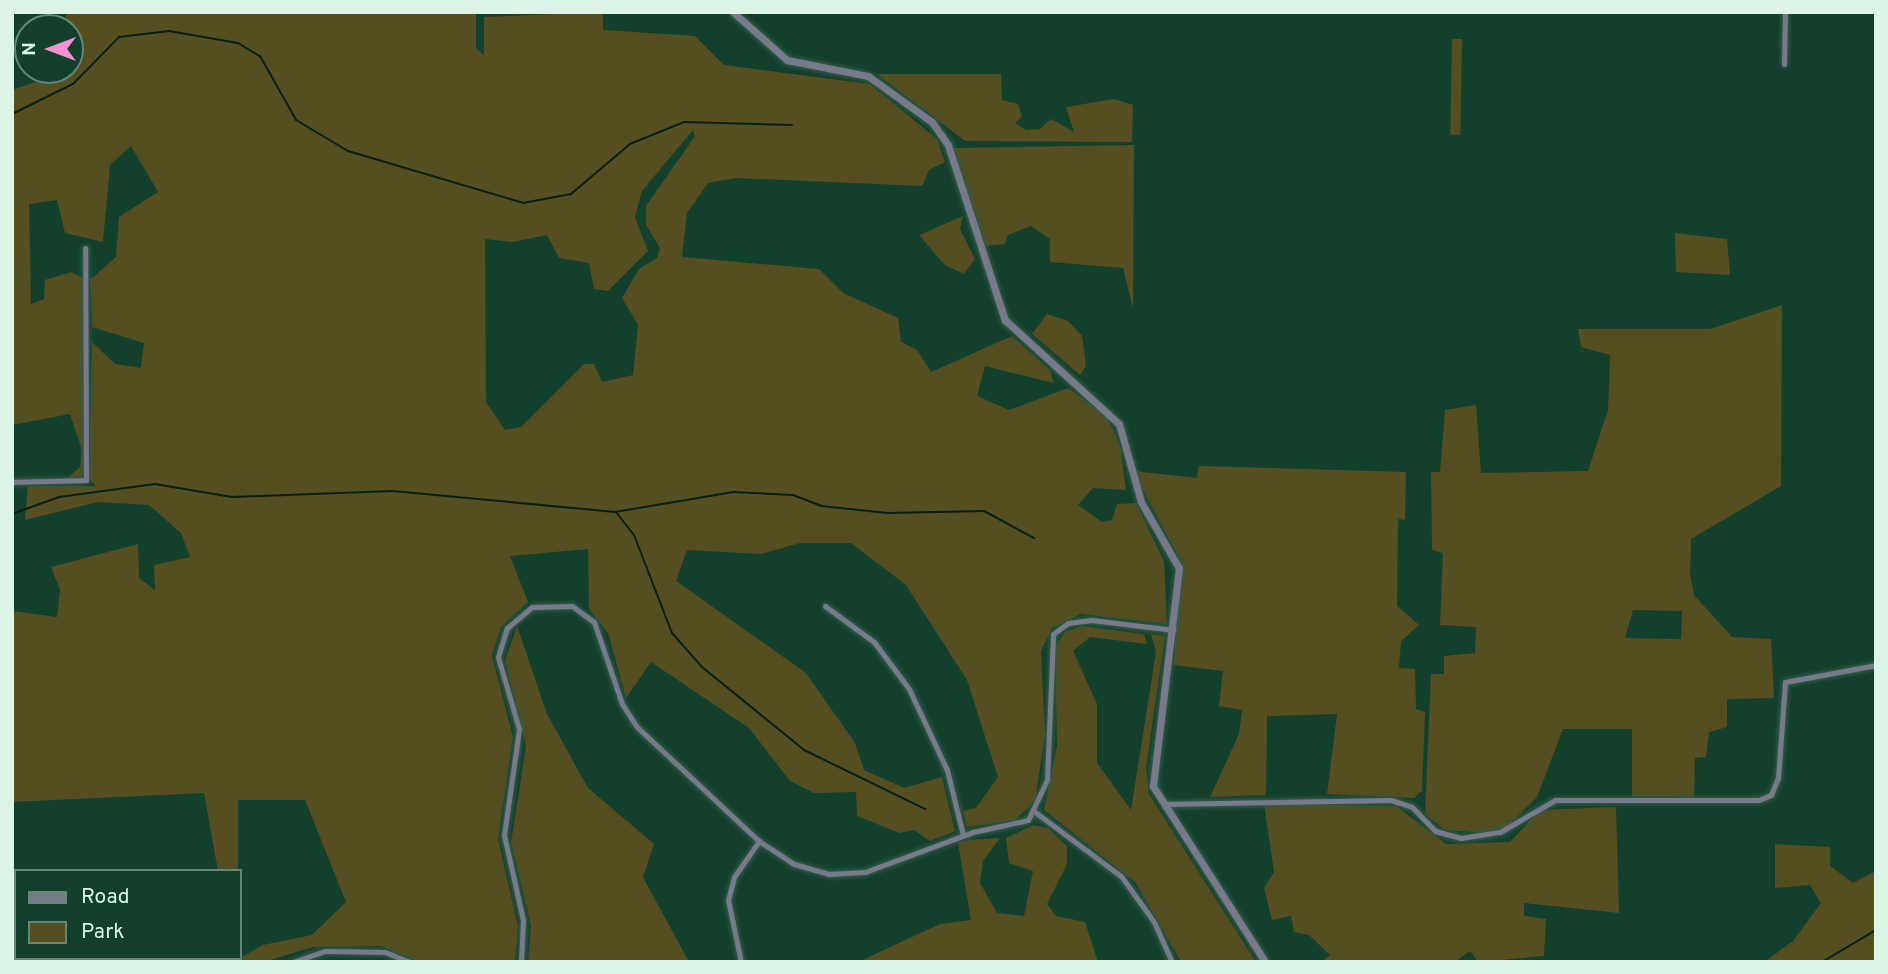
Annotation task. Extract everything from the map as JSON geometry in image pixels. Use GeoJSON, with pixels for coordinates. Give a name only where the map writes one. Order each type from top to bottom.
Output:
{"type":"FeatureCollection","features":[{"type":"Feature","properties":{"kind":"street"},"geometry":{"type":"LineString","coordinates":[[733,12],[787,60],[868,76],[941,133],[1005,320],[1119,424],[1141,502],[1179,568],[1153,772],[1161,804],[1265,962]]}},
{"type":"Feature","properties":{"kind":"street"},"geometry":{"type":"LineString","coordinates":[[1784,64],[1785,12]]}},
{"type":"Feature","properties":{"kind":"street"},"geometry":{"type":"LineString","coordinates":[[12,482],[86,480],[85,248]]}},
{"type":"Feature","properties":{"kind":"street"},"geometry":{"type":"LineString","coordinates":[[825,606],[874,642],[909,689],[947,770],[963,835]]}},
{"type":"Feature","properties":{"kind":"street"},"geometry":{"type":"LineString","coordinates":[[521,962],[523,920],[504,835],[519,729],[498,657],[507,628],[532,607],[572,607],[594,622],[622,704],[637,727],[759,841],[794,864],[846,874],[963,835],[1011,828],[1035,812],[1050,747],[1053,634],[1068,623],[1092,620],[1173,629]]}},
{"type":"Feature","properties":{"kind":"street"},"geometry":{"type":"LineString","coordinates":[[1161,804],[1391,800],[1412,807],[1435,831],[1469,838],[1510,828],[1555,800],[1759,800],[1771,795],[1778,778],[1785,682],[1876,665]]}},
{"type":"Feature","properties":{"kind":"street"},"geometry":{"type":"LineString","coordinates":[[1035,812],[1121,876],[1154,922],[1172,962]]}},
{"type":"Feature","properties":{"kind":"street"},"geometry":{"type":"LineString","coordinates":[[741,962],[728,900],[734,877],[759,841]]}},
{"type":"Feature","properties":{"kind":"street"},"geometry":{"type":"LineString","coordinates":[[293,962],[325,951],[385,952],[410,962]]}},
{"type":"Feature","properties":{"kind":"green space"},"geometry":{"type":"Polygon","coordinates":[[[67,12],[476,12],[476,48],[484,55],[484,17],[603,12],[603,30],[695,36],[724,65],[870,84],[937,139],[945,162],[929,170],[922,186],[736,178],[708,183],[687,213],[682,257],[819,269],[843,293],[898,318],[901,342],[917,350],[931,372],[1012,336],[1050,370],[1054,383],[985,366],[977,396],[1009,410],[1068,388],[1107,417],[1120,445],[1126,490],[1093,488],[1078,505],[1102,522],[1112,520],[1117,504],[1136,503],[1164,561],[1167,624],[1081,614],[1052,628],[1041,651],[1045,735],[1035,801],[1015,820],[967,827],[963,811],[976,808],[998,777],[967,680],[906,585],[851,543],[800,543],[761,554],[687,550],[676,581],[806,673],[855,743],[864,770],[904,788],[942,777],[955,831],[930,841],[914,830],[900,833],[857,816],[856,792],[814,793],[790,781],[749,728],[651,662],[626,698],[608,633],[589,609],[588,549],[510,556],[528,602],[501,627],[492,656],[513,737],[498,839],[518,926],[515,962],[418,962],[381,946],[313,947],[263,962],[230,960],[242,960],[242,957],[263,945],[312,935],[346,902],[305,800],[238,800],[238,869],[218,869],[204,793],[12,802],[12,611],[57,617],[60,590],[51,567],[138,544],[139,578],[155,590],[154,565],[190,557],[181,533],[149,505],[98,502],[25,520],[28,486],[96,486],[89,479],[92,342],[115,364],[141,368],[144,343],[92,327],[90,280],[116,257],[119,217],[158,192],[131,146],[110,165],[103,242],[65,233],[57,200],[29,204],[31,304],[44,299],[45,280],[71,272],[83,278],[84,476],[66,479],[80,467],[82,450],[70,414],[12,425],[12,90],[29,84],[84,84],[84,14],[67,12]],[[693,130],[642,191],[635,217],[648,251],[608,291],[594,289],[589,263],[559,258],[547,235],[513,242],[485,239],[486,402],[505,430],[521,427],[584,364],[594,364],[602,382],[633,375],[638,325],[622,298],[639,269],[657,258],[660,248],[646,225],[646,206],[695,136],[693,130]]]}},
{"type":"Feature","properties":{"kind":"green space"},"geometry":{"type":"Polygon","coordinates":[[[1452,39],[1462,39],[1460,135],[1450,135],[1452,39]]]}},
{"type":"Feature","properties":{"kind":"green space"},"geometry":{"type":"Polygon","coordinates":[[[877,74],[1001,74],[1002,100],[1018,104],[1022,117],[1015,123],[1026,130],[1040,129],[1051,119],[1074,132],[1066,107],[1114,99],[1133,105],[1132,142],[965,141],[877,74]]]}},
{"type":"Feature","properties":{"kind":"green space"},"geometry":{"type":"Polygon","coordinates":[[[1134,145],[1133,308],[1123,268],[1050,262],[1050,239],[1031,226],[1008,235],[1005,244],[986,246],[954,148],[1134,145]]]}},
{"type":"Feature","properties":{"kind":"green space"},"geometry":{"type":"Polygon","coordinates":[[[963,216],[960,229],[975,259],[964,274],[945,265],[919,235],[963,216]]]}},
{"type":"Feature","properties":{"kind":"green space"},"geometry":{"type":"Polygon","coordinates":[[[1675,233],[1727,239],[1730,275],[1676,272],[1675,233]]]}},
{"type":"Feature","properties":{"kind":"green space"},"geometry":{"type":"Polygon","coordinates":[[[1782,305],[1781,486],[1691,539],[1690,574],[1694,595],[1732,637],[1771,639],[1774,698],[1727,699],[1727,727],[1709,732],[1706,757],[1695,758],[1694,797],[1632,796],[1632,729],[1563,729],[1537,797],[1507,827],[1486,833],[1445,830],[1425,814],[1431,674],[1444,674],[1444,656],[1475,653],[1476,627],[1440,625],[1443,553],[1432,550],[1431,472],[1440,472],[1445,410],[1476,405],[1481,473],[1588,471],[1608,410],[1610,355],[1581,347],[1578,329],[1710,329],[1782,305]],[[1633,610],[1625,638],[1681,639],[1682,611],[1633,610]]]}},
{"type":"Feature","properties":{"kind":"green space"},"geometry":{"type":"Polygon","coordinates":[[[1047,314],[1068,321],[1082,336],[1086,366],[1080,375],[1032,334],[1047,314]]]}},
{"type":"Feature","properties":{"kind":"green space"},"geometry":{"type":"Polygon","coordinates":[[[1199,466],[1406,472],[1405,520],[1398,519],[1397,606],[1419,625],[1401,641],[1399,668],[1415,669],[1416,709],[1425,712],[1422,791],[1414,798],[1327,794],[1337,714],[1267,716],[1266,795],[1210,797],[1239,734],[1242,710],[1219,706],[1223,671],[1174,665],[1179,558],[1133,471],[1197,478],[1199,466]]]}},
{"type":"Feature","properties":{"kind":"green space"},"geometry":{"type":"Polygon","coordinates":[[[517,626],[547,714],[588,788],[654,844],[643,877],[689,962],[528,962],[531,925],[511,843],[526,746],[505,660],[517,626]]]}},
{"type":"Feature","properties":{"kind":"green space"},"geometry":{"type":"Polygon","coordinates":[[[1082,626],[1144,634],[1147,644],[1090,637],[1073,651],[1097,704],[1097,763],[1131,810],[1156,652],[1151,634],[1165,636],[1146,768],[1149,794],[1256,962],[1181,962],[1135,882],[1044,810],[1057,745],[1055,647],[1065,632],[1082,626]]]}},
{"type":"Feature","properties":{"kind":"green space"},"geometry":{"type":"Polygon","coordinates":[[[1264,804],[1396,806],[1446,844],[1510,842],[1540,810],[1616,807],[1619,913],[1524,903],[1524,916],[1546,919],[1544,956],[1478,962],[1470,951],[1455,962],[1321,962],[1330,955],[1309,935],[1294,932],[1291,916],[1272,920],[1264,888],[1274,872],[1264,804]]]}},
{"type":"Feature","properties":{"kind":"green space"},"geometry":{"type":"Polygon","coordinates":[[[1033,825],[1048,828],[1067,846],[1067,864],[1047,904],[1056,916],[1085,922],[1098,962],[858,962],[940,924],[971,920],[958,843],[968,840],[1000,838],[983,861],[980,883],[997,913],[1024,916],[1033,871],[1009,863],[1006,838],[1033,825]]]}},
{"type":"Feature","properties":{"kind":"green space"},"geometry":{"type":"Polygon","coordinates":[[[1775,844],[1830,847],[1830,866],[1853,883],[1876,871],[1876,962],[1764,962],[1793,941],[1821,903],[1810,885],[1775,888],[1775,844]]]}},
{"type":"Feature","properties":{"kind":"waterway"},"geometry":{"type":"LineString","coordinates":[[12,114],[73,84],[119,37],[169,31],[238,43],[260,56],[296,120],[348,151],[523,203],[571,194],[630,144],[684,122],[792,125]]}},
{"type":"Feature","properties":{"kind":"waterway"},"geometry":{"type":"LineString","coordinates":[[12,514],[59,497],[155,484],[232,497],[393,491],[615,512],[733,492],[793,495],[821,506],[888,513],[984,511],[1034,538]]}},
{"type":"Feature","properties":{"kind":"waterway"},"geometry":{"type":"LineString","coordinates":[[616,512],[634,535],[672,633],[702,667],[804,750],[925,809]]}},
{"type":"Feature","properties":{"kind":"waterway"},"geometry":{"type":"LineString","coordinates":[[1822,962],[1876,930]]}}]}
